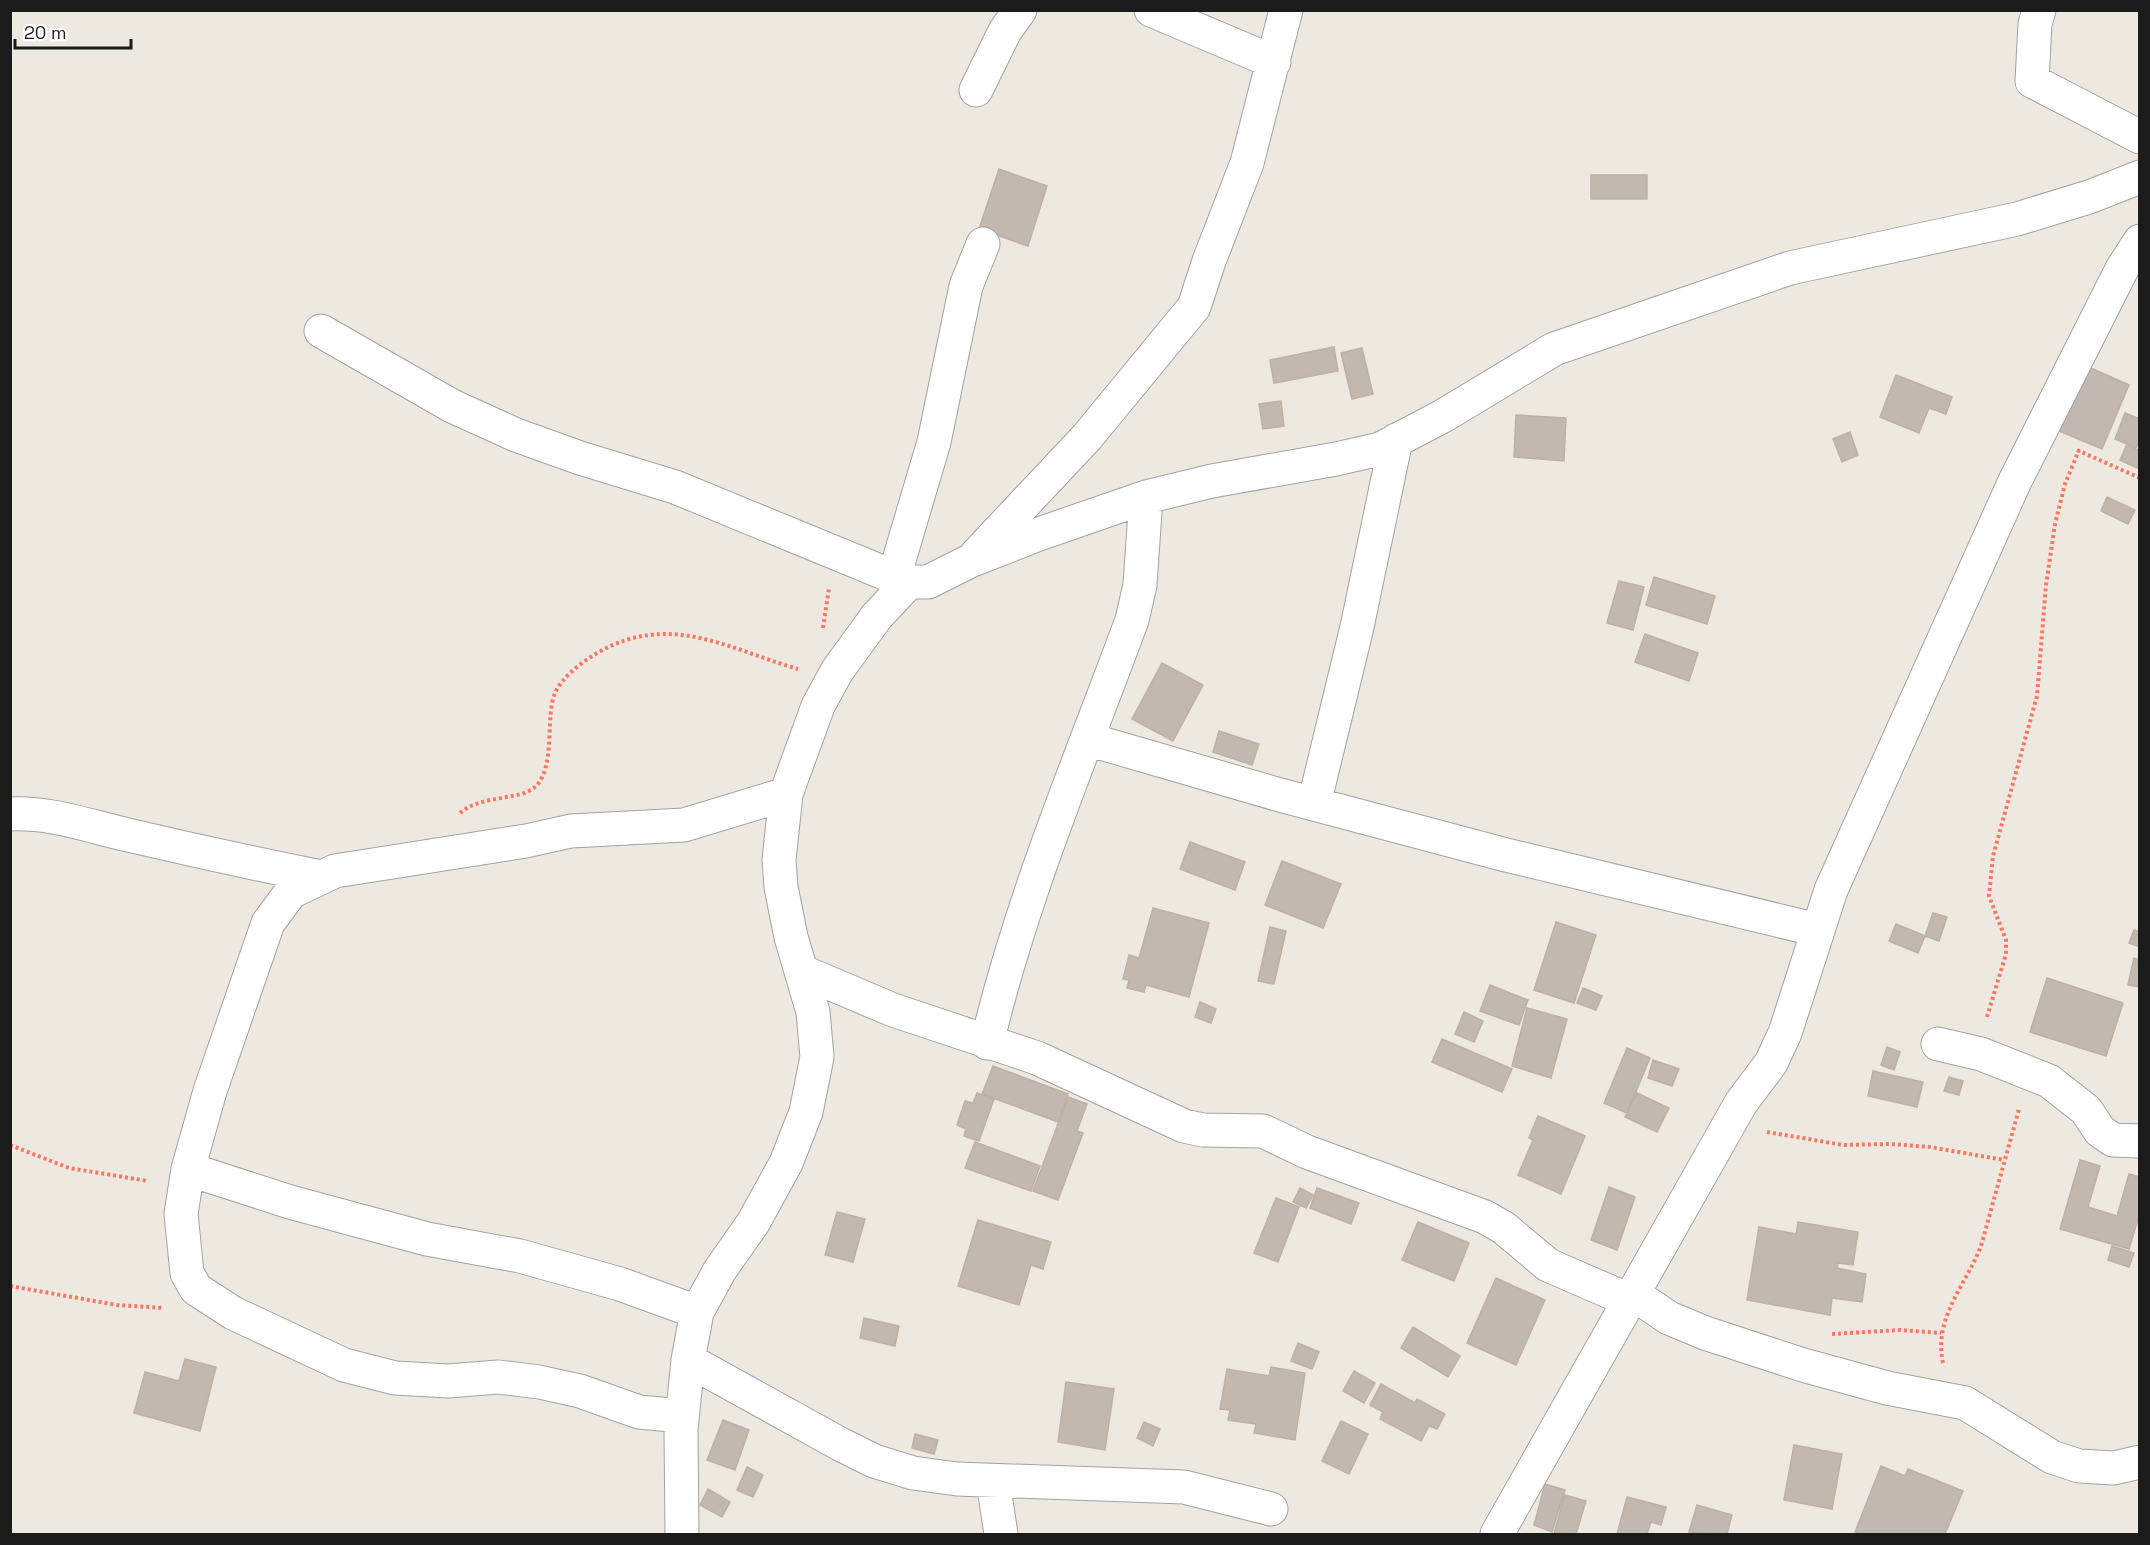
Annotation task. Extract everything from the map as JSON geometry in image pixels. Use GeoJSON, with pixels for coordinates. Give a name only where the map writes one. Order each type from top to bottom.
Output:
{"type":"FeatureCollection","features":[{"type":"Feature","properties":{"kind":"street"},"geometry":{"type":"LineString","coordinates":[[976,90],[1005,31],[1020,10]]}},
{"type":"Feature","properties":{"kind":"street"},"geometry":{"type":"LineString","coordinates":[[1152,10],[1274,62]]}},
{"type":"Feature","properties":{"kind":"street"},"geometry":{"type":"LineString","coordinates":[[970,561],[1087,437],[1194,307],[1209,261],[1247,164],[1287,10]]}},
{"type":"Feature","properties":{"kind":"street"},"geometry":{"type":"LineString","coordinates":[[2039,10],[2034,24],[2032,81],[2139,137]]}},
{"type":"Feature","properties":{"kind":"street"},"geometry":{"type":"LineString","coordinates":[[321,331],[452,406],[516,435],[580,458],[675,487],[901,580],[928,582],[970,561],[1146,497],[1264,470],[1336,459],[1380,449],[1443,416],[1554,349],[1790,268],[2017,219],[2089,197],[2139,177]]}},
{"type":"Feature","properties":{"kind":"street"},"geometry":{"type":"LineString","coordinates":[[1497,1534],[1633,1298],[1729,1125],[1771,1063],[1785,1033],[1831,890],[1899,737],[2040,432],[2122,269],[2139,241]]}},
{"type":"Feature","properties":{"kind":"street"},"geometry":{"type":"LineString","coordinates":[[682,1534],[680,1494],[682,1416],[688,1360],[698,1312],[720,1270],[753,1223],[798,1137],[806,1112],[817,1057],[813,1012],[790,937],[781,887],[779,860],[786,795],[818,706],[834,675],[901,580],[934,442],[966,286],[983,244]]}},
{"type":"Feature","properties":{"kind":"street"},"geometry":{"type":"LineString","coordinates":[[1314,804],[1357,627],[1396,440]]}},
{"type":"Feature","properties":{"kind":"street"},"geometry":{"type":"LineString","coordinates":[[987,1043],[1005,967],[1028,898],[1132,621],[1140,585],[1146,497]]}},
{"type":"Feature","properties":{"kind":"street"},"geometry":{"type":"LineString","coordinates":[[1088,739],[1314,804],[1506,855],[1818,930]]}},
{"type":"Feature","properties":{"kind":"street"},"geometry":{"type":"LineString","coordinates":[[682,1416],[654,1415],[630,1410],[580,1391],[539,1382],[498,1377],[448,1381],[395,1378],[344,1365],[234,1313],[196,1289],[187,1273],[181,1214],[187,1178],[210,1091],[268,923],[291,892],[335,871],[436,856],[571,831],[684,825],[786,795]]}},
{"type":"Feature","properties":{"kind":"street"},"geometry":{"type":"LineString","coordinates":[[10,814],[45,815],[220,857],[321,877]]}},
{"type":"Feature","properties":{"kind":"street"},"geometry":{"type":"LineString","coordinates":[[801,970],[893,1010],[1037,1058],[1184,1126],[1203,1130],[1263,1131],[1307,1152],[1485,1217],[1504,1227],[1548,1265],[1633,1298],[1669,1318],[1705,1333],[1835,1374],[1965,1403],[2052,1457],[2079,1466],[2114,1468],[2139,1462]]}},
{"type":"Feature","properties":{"kind":"street"},"geometry":{"type":"LineString","coordinates":[[1938,1044],[1977,1053],[2049,1081],[2086,1110],[2100,1131],[2113,1140],[2139,1141]]}},
{"type":"Feature","properties":{"kind":"street"},"geometry":{"type":"LineString","coordinates":[[187,1178],[290,1202],[427,1239],[542,1262],[620,1284],[698,1312]]}},
{"type":"Feature","properties":{"kind":"street"},"geometry":{"type":"LineString","coordinates":[[688,1360],[874,1461],[913,1473],[993,1481],[1184,1487],[1272,1509]]}},
{"type":"Feature","properties":{"kind":"street"},"geometry":{"type":"LineString","coordinates":[[993,1481],[1001,1534]]}},
{"type":"Feature","properties":{"kind":"path"},"geometry":{"type":"LineString","coordinates":[[2040,432],[2139,478]]}},
{"type":"Feature","properties":{"kind":"path"},"geometry":{"type":"LineString","coordinates":[[1977,1053],[2006,954],[2006,940],[1989,896],[1993,856],[2037,696],[2046,585],[2055,524],[2065,484],[2079,450]]}},
{"type":"Feature","properties":{"kind":"path"},"geometry":{"type":"LineString","coordinates":[[832,552],[822,623],[824,643],[834,675]]}},
{"type":"Feature","properties":{"kind":"path"},"geometry":{"type":"LineString","coordinates":[[436,856],[442,835],[454,818],[469,805],[524,793],[537,786],[544,770],[550,740],[555,694],[569,674],[605,649],[628,640],[654,634],[709,638],[834,675]]}},
{"type":"Feature","properties":{"kind":"path"},"geometry":{"type":"LineString","coordinates":[[1950,1401],[1941,1357],[1941,1333],[1947,1310],[1973,1267],[1981,1246],[2029,1073]]}},
{"type":"Feature","properties":{"kind":"path"},"geometry":{"type":"LineString","coordinates":[[1729,1125],[1843,1145],[1890,1144],[2004,1160]]}},
{"type":"Feature","properties":{"kind":"path"},"geometry":{"type":"LineString","coordinates":[[10,1146],[69,1168],[187,1178]]}},
{"type":"Feature","properties":{"kind":"path"},"geometry":{"type":"LineString","coordinates":[[10,1286],[117,1305],[179,1308],[214,1300]]}},
{"type":"Feature","properties":{"kind":"path"},"geometry":{"type":"LineString","coordinates":[[1821,1335],[1852,1331],[1941,1333]]}},
{"type":"Feature","properties":{"kind":"building"},"geometry":{"type":"Polygon","coordinates":[[[999,169],[1047,186],[1028,246],[979,229],[999,169]]]}},
{"type":"Feature","properties":{"kind":"building"},"geometry":{"type":"Polygon","coordinates":[[[1591,175],[1647,175],[1647,199],[1591,199],[1591,175]]]}},
{"type":"Feature","properties":{"kind":"building"},"geometry":{"type":"Polygon","coordinates":[[[1334,347],[1338,371],[1274,383],[1270,360],[1334,347]]]}},
{"type":"Feature","properties":{"kind":"building"},"geometry":{"type":"Polygon","coordinates":[[[1362,348],[1373,394],[1352,399],[1341,353],[1362,348]]]}},
{"type":"Feature","properties":{"kind":"building"},"geometry":{"type":"Polygon","coordinates":[[[2084,365],[2129,385],[2102,449],[2057,430],[2084,365]]]}},
{"type":"Feature","properties":{"kind":"building"},"geometry":{"type":"Polygon","coordinates":[[[1896,375],[1952,397],[1946,414],[1929,408],[1919,433],[1880,417],[1896,375]]]}},
{"type":"Feature","properties":{"kind":"building"},"geometry":{"type":"Polygon","coordinates":[[[1281,401],[1284,426],[1263,429],[1259,404],[1281,401]]]}},
{"type":"Feature","properties":{"kind":"building"},"geometry":{"type":"Polygon","coordinates":[[[2125,413],[2140,419],[2140,440],[2136,448],[2115,439],[2125,413]]]}},
{"type":"Feature","properties":{"kind":"building"},"geometry":{"type":"Polygon","coordinates":[[[1516,415],[1566,418],[1564,461],[1514,457],[1516,415]]]}},
{"type":"Feature","properties":{"kind":"building"},"geometry":{"type":"Polygon","coordinates":[[[1850,432],[1858,455],[1842,462],[1833,439],[1850,432]]]}},
{"type":"Feature","properties":{"kind":"building"},"geometry":{"type":"Polygon","coordinates":[[[2127,444],[2140,451],[2140,469],[2120,460],[2127,444]]]}},
{"type":"Feature","properties":{"kind":"building"},"geometry":{"type":"Polygon","coordinates":[[[2107,497],[2135,510],[2128,524],[2101,511],[2107,497]]]}},
{"type":"Feature","properties":{"kind":"building"},"geometry":{"type":"Polygon","coordinates":[[[1654,577],[1715,596],[1707,624],[1646,605],[1654,577]]]}},
{"type":"Feature","properties":{"kind":"building"},"geometry":{"type":"Polygon","coordinates":[[[1619,581],[1644,587],[1633,630],[1607,623],[1619,581]]]}},
{"type":"Feature","properties":{"kind":"building"},"geometry":{"type":"Polygon","coordinates":[[[1645,634],[1698,653],[1689,681],[1635,662],[1645,634]]]}},
{"type":"Feature","properties":{"kind":"building"},"geometry":{"type":"Polygon","coordinates":[[[1162,663],[1203,685],[1173,741],[1132,719],[1162,663]]]}},
{"type":"Feature","properties":{"kind":"building"},"geometry":{"type":"Polygon","coordinates":[[[1219,731],[1259,744],[1252,765],[1213,752],[1219,731]]]}},
{"type":"Feature","properties":{"kind":"building"},"geometry":{"type":"Polygon","coordinates":[[[1190,842],[1245,862],[1235,890],[1180,869],[1190,842]]]}},
{"type":"Feature","properties":{"kind":"building"},"geometry":{"type":"Polygon","coordinates":[[[1282,861],[1341,884],[1323,928],[1265,905],[1282,861]]]}},
{"type":"Feature","properties":{"kind":"building"},"geometry":{"type":"Polygon","coordinates":[[[1153,908],[1209,923],[1189,997],[1146,985],[1144,992],[1127,988],[1129,980],[1123,979],[1129,955],[1139,958],[1153,908]]]}},
{"type":"Feature","properties":{"kind":"building"},"geometry":{"type":"Polygon","coordinates":[[[1933,913],[1947,917],[1939,941],[1925,936],[1933,913]]]}},
{"type":"Feature","properties":{"kind":"building"},"geometry":{"type":"Polygon","coordinates":[[[1556,922],[1596,935],[1574,1003],[1534,990],[1556,922]]]}},
{"type":"Feature","properties":{"kind":"building"},"geometry":{"type":"Polygon","coordinates":[[[1896,924],[1925,936],[1918,953],[1889,941],[1896,924]]]}},
{"type":"Feature","properties":{"kind":"building"},"geometry":{"type":"Polygon","coordinates":[[[1270,927],[1286,931],[1274,984],[1258,981],[1270,927]]]}},
{"type":"Feature","properties":{"kind":"building"},"geometry":{"type":"Polygon","coordinates":[[[2134,930],[2140,932],[2140,947],[2129,943],[2134,930]]]}},
{"type":"Feature","properties":{"kind":"building"},"geometry":{"type":"Polygon","coordinates":[[[2134,958],[2140,960],[2140,987],[2128,985],[2134,958]]]}},
{"type":"Feature","properties":{"kind":"building"},"geometry":{"type":"Polygon","coordinates":[[[2047,978],[2123,1003],[2106,1056],[2030,1032],[2047,978]]]}},
{"type":"Feature","properties":{"kind":"building"},"geometry":{"type":"Polygon","coordinates":[[[1490,985],[1528,1000],[1519,1025],[1480,1011],[1490,985]]]}},
{"type":"Feature","properties":{"kind":"building"},"geometry":{"type":"Polygon","coordinates":[[[1583,988],[1602,996],[1596,1010],[1577,1003],[1583,988]]]}},
{"type":"Feature","properties":{"kind":"building"},"geometry":{"type":"Polygon","coordinates":[[[1200,1002],[1216,1009],[1211,1023],[1195,1017],[1200,1002]]]}},
{"type":"Feature","properties":{"kind":"building"},"geometry":{"type":"Polygon","coordinates":[[[1527,1008],[1567,1019],[1551,1078],[1512,1066],[1527,1008]]]}},
{"type":"Feature","properties":{"kind":"building"},"geometry":{"type":"Polygon","coordinates":[[[1464,1012],[1483,1021],[1474,1042],[1455,1034],[1464,1012]]]}},
{"type":"Feature","properties":{"kind":"building"},"geometry":{"type":"Polygon","coordinates":[[[1442,1039],[1512,1069],[1502,1092],[1432,1062],[1442,1039]]]}},
{"type":"Feature","properties":{"kind":"building"},"geometry":{"type":"Polygon","coordinates":[[[1887,1047],[1900,1052],[1894,1070],[1881,1065],[1887,1047]]]}},
{"type":"Feature","properties":{"kind":"building"},"geometry":{"type":"Polygon","coordinates":[[[1627,1048],[1650,1058],[1627,1113],[1604,1103],[1627,1048]]]}},
{"type":"Feature","properties":{"kind":"building"},"geometry":{"type":"Polygon","coordinates":[[[1653,1060],[1679,1069],[1672,1086],[1648,1078],[1653,1060]]]}},
{"type":"Feature","properties":{"kind":"building"},"geometry":{"type":"Polygon","coordinates":[[[993,1066],[1068,1094],[1058,1122],[982,1094],[993,1066]]]}},
{"type":"Feature","properties":{"kind":"building"},"geometry":{"type":"Polygon","coordinates":[[[1873,1071],[1923,1082],[1917,1107],[1868,1096],[1873,1071]]]}},
{"type":"Feature","properties":{"kind":"building"},"geometry":{"type":"Polygon","coordinates":[[[1949,1077],[1963,1081],[1959,1095],[1944,1091],[1949,1077]]]}},
{"type":"Feature","properties":{"kind":"building"},"geometry":{"type":"Polygon","coordinates":[[[977,1093],[994,1099],[979,1141],[964,1136],[966,1129],[957,1125],[965,1101],[973,1103],[977,1093]]]}},
{"type":"Feature","properties":{"kind":"building"},"geometry":{"type":"Polygon","coordinates":[[[1637,1093],[1669,1108],[1657,1132],[1625,1117],[1637,1093]]]}},
{"type":"Feature","properties":{"kind":"building"},"geometry":{"type":"Polygon","coordinates":[[[1068,1097],[1087,1104],[1077,1131],[1083,1133],[1058,1200],[1033,1191],[1068,1097]]]}},
{"type":"Feature","properties":{"kind":"building"},"geometry":{"type":"Polygon","coordinates":[[[1538,1116],[1585,1136],[1561,1194],[1518,1175],[1533,1140],[1529,1138],[1538,1116]]]}},
{"type":"Feature","properties":{"kind":"building"},"geometry":{"type":"Polygon","coordinates":[[[975,1142],[1040,1166],[1031,1191],[965,1168],[975,1142]]]}},
{"type":"Feature","properties":{"kind":"building"},"geometry":{"type":"Polygon","coordinates":[[[2080,1160],[2100,1166],[2088,1207],[2117,1216],[2129,1174],[2140,1177],[2140,1213],[2129,1249],[2060,1229],[2080,1160]]]}},
{"type":"Feature","properties":{"kind":"building"},"geometry":{"type":"Polygon","coordinates":[[[1609,1187],[1635,1197],[1617,1250],[1591,1240],[1609,1187]]]}},
{"type":"Feature","properties":{"kind":"building"},"geometry":{"type":"Polygon","coordinates":[[[1300,1188],[1313,1195],[1306,1208],[1293,1202],[1300,1188]]]}},
{"type":"Feature","properties":{"kind":"building"},"geometry":{"type":"Polygon","coordinates":[[[1317,1188],[1359,1203],[1351,1224],[1310,1208],[1317,1188]]]}},
{"type":"Feature","properties":{"kind":"building"},"geometry":{"type":"Polygon","coordinates":[[[1276,1198],[1299,1207],[1278,1262],[1254,1253],[1276,1198]]]}},
{"type":"Feature","properties":{"kind":"building"},"geometry":{"type":"Polygon","coordinates":[[[837,1212],[865,1219],[853,1262],[825,1255],[837,1212]]]}},
{"type":"Feature","properties":{"kind":"building"},"geometry":{"type":"Polygon","coordinates":[[[978,1220],[1051,1242],[1043,1269],[1031,1265],[1019,1305],[958,1286],[978,1220]]]}},
{"type":"Feature","properties":{"kind":"building"},"geometry":{"type":"Polygon","coordinates":[[[1418,1222],[1469,1243],[1454,1281],[1402,1260],[1418,1222]]]}},
{"type":"Feature","properties":{"kind":"building"},"geometry":{"type":"Polygon","coordinates":[[[1798,1222],[1858,1232],[1853,1265],[1838,1263],[1837,1268],[1866,1274],[1862,1302],[1832,1298],[1830,1315],[1747,1300],[1759,1227],[1796,1234],[1798,1222]]]}},
{"type":"Feature","properties":{"kind":"building"},"geometry":{"type":"Polygon","coordinates":[[[2112,1246],[2134,1253],[2129,1267],[2108,1260],[2112,1246]]]}},
{"type":"Feature","properties":{"kind":"building"},"geometry":{"type":"Polygon","coordinates":[[[1496,1278],[1545,1300],[1516,1365],[1467,1343],[1496,1278]]]}},
{"type":"Feature","properties":{"kind":"building"},"geometry":{"type":"Polygon","coordinates":[[[864,1318],[899,1326],[895,1346],[860,1338],[864,1318]]]}},
{"type":"Feature","properties":{"kind":"building"},"geometry":{"type":"Polygon","coordinates":[[[1413,1327],[1460,1356],[1448,1377],[1401,1348],[1413,1327]]]}},
{"type":"Feature","properties":{"kind":"building"},"geometry":{"type":"Polygon","coordinates":[[[1298,1343],[1319,1352],[1312,1369],[1291,1361],[1298,1343]]]}},
{"type":"Feature","properties":{"kind":"building"},"geometry":{"type":"Polygon","coordinates":[[[185,1359],[216,1367],[200,1431],[134,1413],[145,1372],[179,1381],[185,1359]]]}},
{"type":"Feature","properties":{"kind":"building"},"geometry":{"type":"Polygon","coordinates":[[[1271,1367],[1305,1373],[1295,1440],[1254,1433],[1256,1424],[1228,1420],[1230,1410],[1220,1409],[1227,1369],[1269,1376],[1271,1367]]]}},
{"type":"Feature","properties":{"kind":"building"},"geometry":{"type":"Polygon","coordinates":[[[1354,1371],[1375,1383],[1364,1403],[1343,1391],[1354,1371]]]}},
{"type":"Feature","properties":{"kind":"building"},"geometry":{"type":"Polygon","coordinates":[[[1066,1382],[1114,1389],[1105,1450],[1058,1442],[1066,1382]]]}},
{"type":"Feature","properties":{"kind":"building"},"geometry":{"type":"Polygon","coordinates":[[[1381,1384],[1415,1403],[1417,1399],[1445,1414],[1437,1429],[1429,1426],[1421,1441],[1380,1419],[1383,1412],[1370,1405],[1381,1384]]]}},
{"type":"Feature","properties":{"kind":"building"},"geometry":{"type":"Polygon","coordinates":[[[723,1420],[749,1430],[735,1470],[707,1460],[723,1420]]]}},
{"type":"Feature","properties":{"kind":"building"},"geometry":{"type":"Polygon","coordinates":[[[1341,1421],[1368,1434],[1349,1474],[1322,1461],[1341,1421]]]}},
{"type":"Feature","properties":{"kind":"building"},"geometry":{"type":"Polygon","coordinates":[[[1144,1422],[1160,1429],[1153,1446],[1137,1438],[1144,1422]]]}},
{"type":"Feature","properties":{"kind":"building"},"geometry":{"type":"Polygon","coordinates":[[[915,1434],[938,1440],[934,1454],[912,1448],[915,1434]]]}},
{"type":"Feature","properties":{"kind":"building"},"geometry":{"type":"Polygon","coordinates":[[[1794,1445],[1842,1454],[1832,1509],[1784,1500],[1794,1445]]]}},
{"type":"Feature","properties":{"kind":"building"},"geometry":{"type":"Polygon","coordinates":[[[1881,1466],[1905,1476],[1908,1469],[1963,1491],[1945,1534],[1861,1534],[1855,1532],[1881,1466]]]}},
{"type":"Feature","properties":{"kind":"building"},"geometry":{"type":"Polygon","coordinates":[[[747,1467],[763,1475],[753,1497],[737,1490],[747,1467]]]}},
{"type":"Feature","properties":{"kind":"building"},"geometry":{"type":"Polygon","coordinates":[[[1545,1484],[1565,1490],[1552,1532],[1534,1525],[1545,1484]]]}},
{"type":"Feature","properties":{"kind":"building"},"geometry":{"type":"Polygon","coordinates":[[[708,1489],[730,1502],[722,1517],[700,1505],[708,1489]]]}},
{"type":"Feature","properties":{"kind":"building"},"geometry":{"type":"Polygon","coordinates":[[[1565,1495],[1586,1501],[1576,1534],[1554,1533],[1565,1495]]]}},
{"type":"Feature","properties":{"kind":"building"},"geometry":{"type":"Polygon","coordinates":[[[1627,1497],[1666,1507],[1661,1525],[1651,1522],[1647,1534],[1617,1534],[1627,1497]]]}},
{"type":"Feature","properties":{"kind":"building"},"geometry":{"type":"Polygon","coordinates":[[[1697,1505],[1732,1515],[1727,1534],[1689,1532],[1697,1505]]]}}]}
